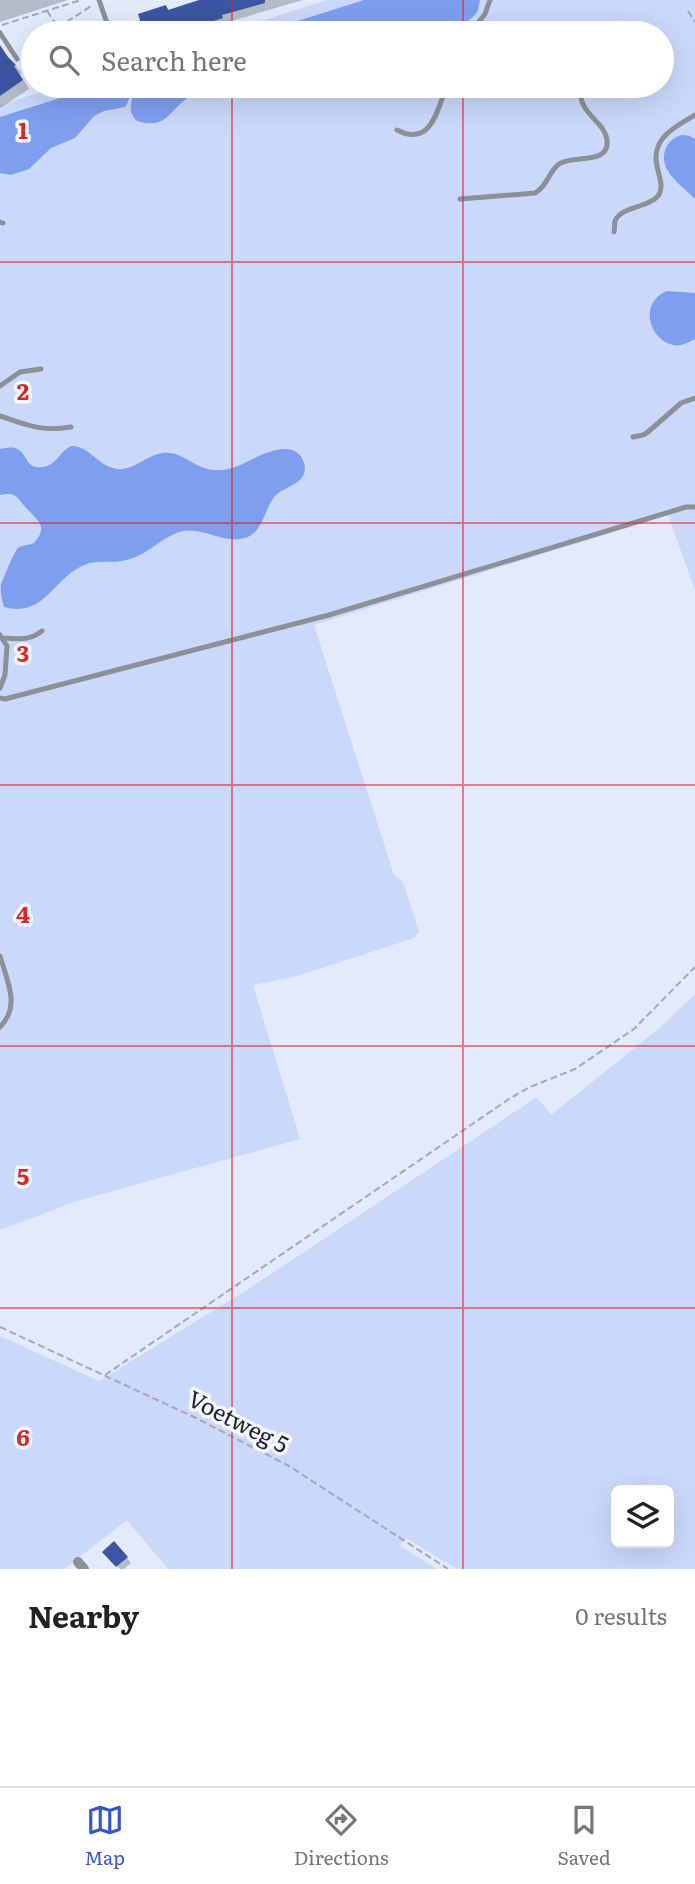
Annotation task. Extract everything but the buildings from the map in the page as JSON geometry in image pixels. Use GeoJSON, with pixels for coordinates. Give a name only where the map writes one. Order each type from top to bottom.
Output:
{"type":"FeatureCollection","features":[{"type":"Feature","properties":{"kind":"lane"},"geometry":{"type":"LineString","coordinates":[[97,0],[106,21]]}},
{"type":"Feature","properties":{"kind":"lane"},"geometry":{"type":"LineString","coordinates":[[479,21],[491,0]]}},
{"type":"Feature","properties":{"kind":"lane"},"geometry":{"type":"LineString","coordinates":[[0,33],[17,59]]}},
{"type":"Feature","properties":{"kind":"lane"},"geometry":{"type":"LineString","coordinates":[[397,130],[415,135],[425,131],[434,121],[443,98]]}},
{"type":"Feature","properties":{"kind":"lane"},"geometry":{"type":"LineString","coordinates":[[460,199],[535,193],[545,186],[559,164],[572,159],[595,158],[603,152],[607,137],[581,98]]}},
{"type":"Feature","properties":{"kind":"lane"},"geometry":{"type":"LineString","coordinates":[[614,232],[615,221],[620,215],[652,201],[660,194],[661,184],[655,161],[657,149],[664,137],[695,115]]}},
{"type":"Feature","properties":{"kind":"lane"},"geometry":{"type":"LineString","coordinates":[[0,386],[20,373],[41,369]]}},
{"type":"Feature","properties":{"kind":"lane"},"geometry":{"type":"LineString","coordinates":[[633,437],[648,432],[681,403],[695,398]]}},
{"type":"Feature","properties":{"kind":"lane"},"geometry":{"type":"LineString","coordinates":[[0,416],[32,427],[54,430],[72,427]]}},
{"type":"Feature","properties":{"kind":"lane"},"geometry":{"type":"LineString","coordinates":[[0,698],[5,699],[329,615],[686,506],[695,507]]}},
{"type":"Feature","properties":{"kind":"lane"},"geometry":{"type":"LineString","coordinates":[[1,636],[26,640],[42,631]]}},
{"type":"Feature","properties":{"kind":"lane"},"geometry":{"type":"LineString","coordinates":[[0,688],[5,675],[7,646],[1,636]]}},
{"type":"Feature","properties":{"kind":"lane"},"geometry":{"type":"LineString","coordinates":[[0,956],[12,1003],[9,1017],[0,1027]]}},
{"type":"Feature","properties":{"kind":"path"},"geometry":{"type":"LineString","coordinates":[[0,26],[81,0]]}},
{"type":"Feature","properties":{"kind":"path"},"geometry":{"type":"LineString","coordinates":[[69,21],[97,0]]}},
{"type":"Feature","properties":{"kind":"path"},"geometry":{"type":"LineString","coordinates":[[688,10],[695,22]]}},
{"type":"Feature","properties":{"kind":"path"},"geometry":{"type":"LineString","coordinates":[[46,11],[53,21]]}},
{"type":"Feature","properties":{"kind":"path"},"geometry":{"type":"LineString","coordinates":[[105,1375],[509,1099],[530,1087],[575,1069],[634,1029],[695,967]]}},
{"type":"Feature","properties":{"kind":"path","name":"Voetweg 5"},"geometry":{"type":"LineString","coordinates":[[0,1327],[196,1418],[289,1466],[448,1569]]}},
{"type":"Feature","properties":{"kind":"shaded area"},"geometry":{"type":"Polygon","coordinates":[[[327,0],[695,0],[695,590],[668,515],[314,625],[394,875],[403,882],[419,932],[414,938],[294,977],[253,985],[300,1139],[77,1201],[0,1230],[0,105],[22,98],[674,98],[674,21],[261,21],[327,0]]]}},
{"type":"Feature","properties":{"kind":"shaded area"},"geometry":{"type":"Polygon","coordinates":[[[695,994],[695,1569],[457,1569],[406,1538],[400,1546],[437,1569],[168,1569],[127,1520],[64,1569],[0,1569],[0,1336],[99,1381],[247,1290],[537,1097],[551,1115],[662,1026],[695,994]]]}},
{"type":"Feature","properties":{"kind":"water"},"geometry":{"type":"Polygon","coordinates":[[[364,0],[480,0],[475,15],[467,21],[298,21],[364,0]]]}},
{"type":"Feature","properties":{"kind":"water"},"geometry":{"type":"Polygon","coordinates":[[[60,98],[129,98],[125,107],[94,116],[75,138],[51,148],[29,169],[11,175],[0,173],[0,117],[60,98]]]}},
{"type":"Feature","properties":{"kind":"water"},"geometry":{"type":"Polygon","coordinates":[[[133,98],[188,98],[156,123],[137,121],[131,104],[133,98]]]}},
{"type":"Feature","properties":{"kind":"water"},"geometry":{"type":"Polygon","coordinates":[[[682,135],[695,139],[695,199],[677,182],[665,165],[664,154],[668,144],[682,135]]]}},
{"type":"Feature","properties":{"kind":"water"},"geometry":{"type":"Polygon","coordinates":[[[667,291],[695,293],[695,339],[682,345],[664,341],[658,336],[650,320],[653,303],[667,291]]]}},
{"type":"Feature","properties":{"kind":"water"},"geometry":{"type":"Polygon","coordinates":[[[72,446],[84,449],[107,466],[120,469],[156,454],[171,453],[205,468],[223,470],[283,449],[299,454],[305,470],[300,480],[275,496],[260,526],[245,538],[229,539],[198,531],[183,531],[134,558],[84,565],[29,607],[4,607],[1,585],[12,560],[18,548],[34,543],[41,533],[41,528],[17,497],[10,494],[0,495],[0,449],[17,449],[33,466],[44,467],[53,463],[72,446]]]}}]}
